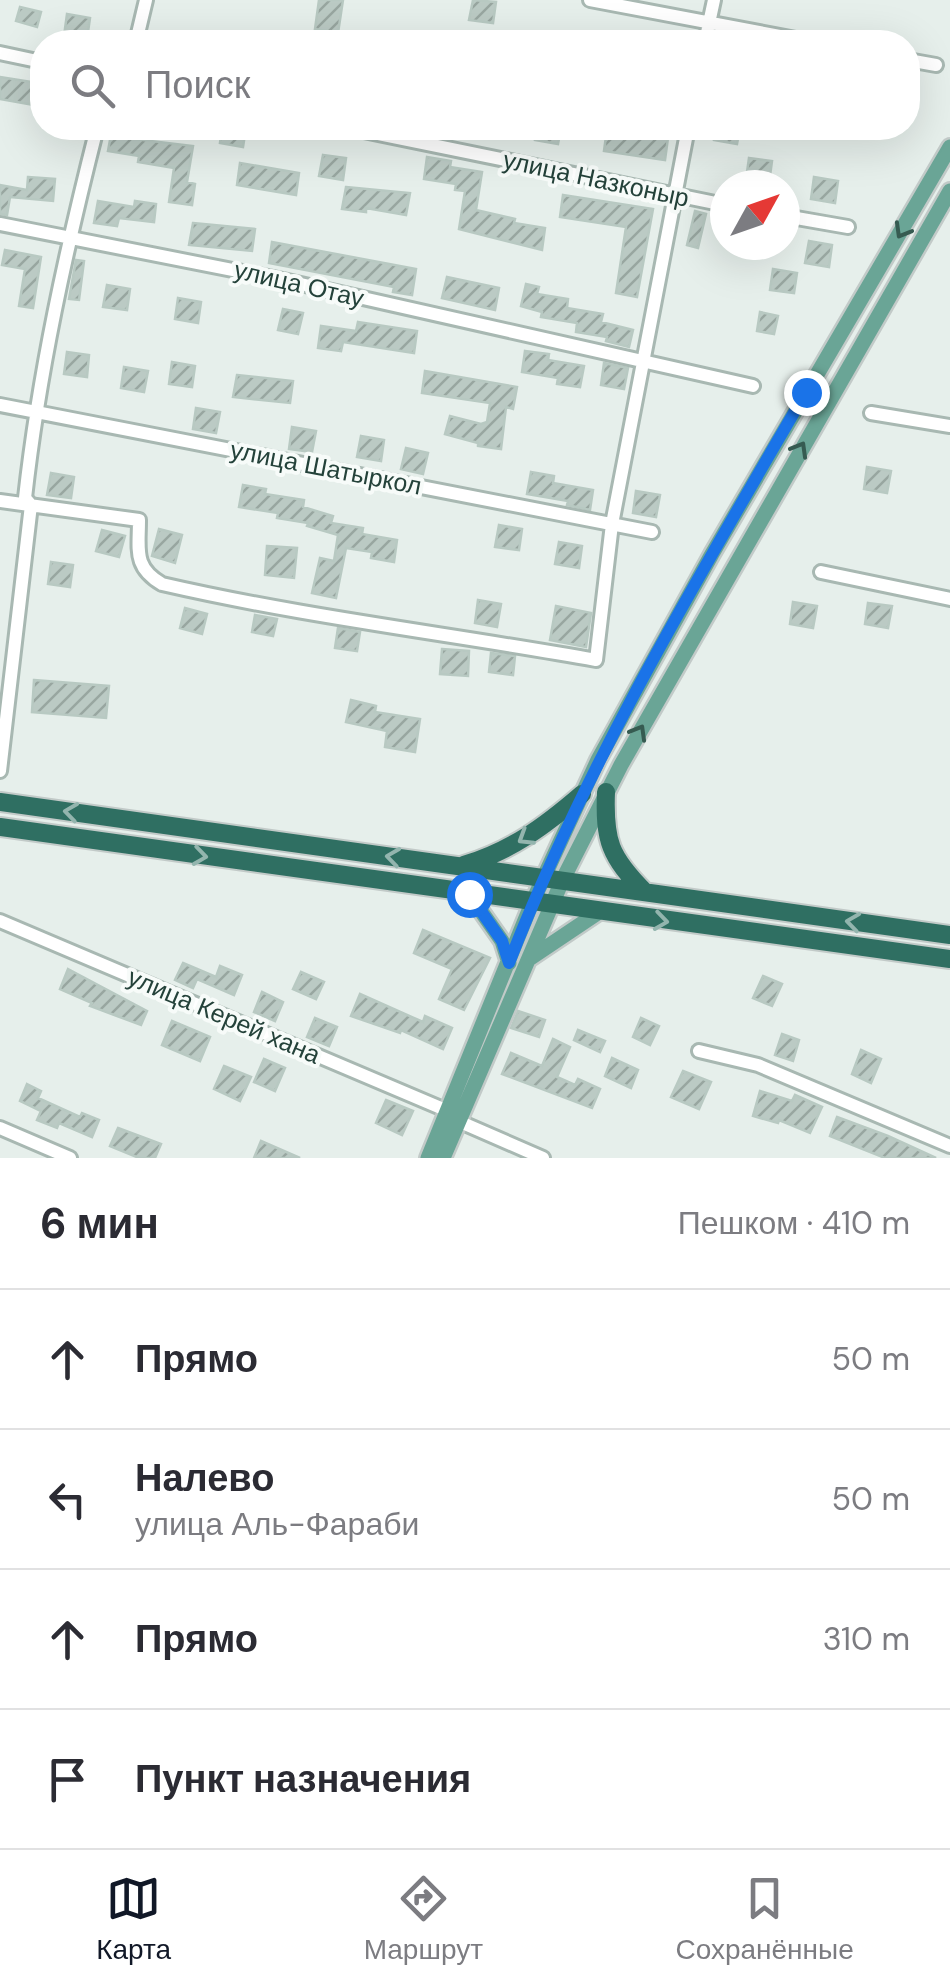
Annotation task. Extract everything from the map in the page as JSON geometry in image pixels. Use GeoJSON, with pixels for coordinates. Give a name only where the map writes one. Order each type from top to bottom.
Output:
{"type":"FeatureCollection","features":[{"type":"Feature","properties":{"kind":"highway"},"geometry":{"type":"LineString","coordinates":[[606,792],[609,845],[620,865],[646,892]]}},
{"type":"Feature","properties":{"kind":"highway"},"geometry":{"type":"LineString","coordinates":[[458,866],[496,854],[529,837],[582,794]]}},
{"type":"Feature","properties":{"kind":"highway"},"geometry":{"type":"LineString","coordinates":[[0,802],[950,935]]}},
{"type":"Feature","properties":{"kind":"highway"},"geometry":{"type":"LineString","coordinates":[[0,828],[950,959]]}},
{"type":"Feature","properties":{"kind":"main road"},"geometry":{"type":"LineString","coordinates":[[428,1158],[453,1116],[552,905],[554,880],[582,794],[598,760],[712,554],[950,146]]}},
{"type":"Feature","properties":{"kind":"main road"},"geometry":{"type":"LineString","coordinates":[[443,1158],[453,1116],[532,903],[554,880],[606,792],[950,191]]}},
{"type":"Feature","properties":{"kind":"main road"},"geometry":{"type":"LineString","coordinates":[[598,760],[621,765]]}},
{"type":"Feature","properties":{"kind":"main road"},"geometry":{"type":"LineString","coordinates":[[469,894],[502,941],[509,963]]}},
{"type":"Feature","properties":{"kind":"main road"},"geometry":{"type":"LineString","coordinates":[[526,961],[599,912]]}},
{"type":"Feature","properties":{"kind":"street"},"geometry":{"type":"LineString","coordinates":[[139,30],[146,0]]}},
{"type":"Feature","properties":{"kind":"street"},"geometry":{"type":"LineString","coordinates":[[590,0],[743,30]]}},
{"type":"Feature","properties":{"kind":"street"},"geometry":{"type":"LineString","coordinates":[[708,30],[714,0]]}},
{"type":"Feature","properties":{"kind":"street"},"geometry":{"type":"LineString","coordinates":[[0,53],[30,59]]}},
{"type":"Feature","properties":{"kind":"street"},"geometry":{"type":"LineString","coordinates":[[920,63],[936,66]]}},
{"type":"Feature","properties":{"kind":"street"},"geometry":{"type":"LineString","coordinates":[[0,771],[30,505],[25,498],[34,412],[94,140]]}},
{"type":"Feature","properties":{"kind":"street","name":"улица Назконыр"},"geometry":{"type":"LineString","coordinates":[[406,140],[710,202]]}},
{"type":"Feature","properties":{"kind":"street"},"geometry":{"type":"LineString","coordinates":[[0,501],[139,520],[139,561],[147,575],[162,584],[262,607],[452,634],[596,660],[612,524],[686,140]]}},
{"type":"Feature","properties":{"kind":"street"},"geometry":{"type":"LineString","coordinates":[[800,219],[848,227]]}},
{"type":"Feature","properties":{"kind":"street","name":"улица Отау"},"geometry":{"type":"LineString","coordinates":[[0,224],[70,235],[753,386]]}},
{"type":"Feature","properties":{"kind":"street","name":"улица Шатыркол"},"geometry":{"type":"LineString","coordinates":[[0,405],[652,532]]}},
{"type":"Feature","properties":{"kind":"street"},"geometry":{"type":"LineString","coordinates":[[871,413],[950,426]]}},
{"type":"Feature","properties":{"kind":"street"},"geometry":{"type":"LineString","coordinates":[[821,572],[950,598]]}},
{"type":"Feature","properties":{"kind":"street","name":"улица Керей хана"},"geometry":{"type":"LineString","coordinates":[[0,921],[543,1158]]}},
{"type":"Feature","properties":{"kind":"street"},"geometry":{"type":"LineString","coordinates":[[699,1051],[758,1065],[950,1146]]}},
{"type":"Feature","properties":{"kind":"street"},"geometry":{"type":"LineString","coordinates":[[0,1128],[70,1158]]}},
{"type":"Feature","properties":{"kind":"building"},"geometry":{"type":"Polygon","coordinates":[[[319,0],[343,0],[338,30],[315,29],[319,0]]]}},
{"type":"Feature","properties":{"kind":"building"},"geometry":{"type":"Polygon","coordinates":[[[473,0],[496,2],[493,23],[469,20],[473,0]]]}},
{"type":"Feature","properties":{"kind":"building"},"geometry":{"type":"Polygon","coordinates":[[[20,7],[41,12],[37,27],[16,21],[20,7]]]}},
{"type":"Feature","properties":{"kind":"building"},"geometry":{"type":"Polygon","coordinates":[[[67,14],[90,18],[88,30],[65,30],[67,14]]]}},
{"type":"Feature","properties":{"kind":"building"},"geometry":{"type":"Polygon","coordinates":[[[0,77],[30,82],[30,104],[0,99],[0,77]]]}},
{"type":"Feature","properties":{"kind":"building"},"geometry":{"type":"Polygon","coordinates":[[[110,140],[193,146],[187,182],[195,184],[192,205],[169,202],[174,168],[138,162],[139,156],[108,151],[110,140]]]}},
{"type":"Feature","properties":{"kind":"building"},"geometry":{"type":"Polygon","coordinates":[[[220,140],[244,140],[243,147],[220,140]]]}},
{"type":"Feature","properties":{"kind":"building"},"geometry":{"type":"Polygon","coordinates":[[[606,140],[668,140],[665,160],[604,151],[606,140]]]}},
{"type":"Feature","properties":{"kind":"building"},"geometry":{"type":"Polygon","coordinates":[[[323,155],[346,158],[343,180],[319,176],[323,155]]]}},
{"type":"Feature","properties":{"kind":"building"},"geometry":{"type":"Polygon","coordinates":[[[427,157],[451,161],[450,167],[482,172],[476,210],[545,228],[542,250],[459,229],[465,191],[455,190],[456,184],[424,179],[427,157]]]}},
{"type":"Feature","properties":{"kind":"building"},"geometry":{"type":"Polygon","coordinates":[[[749,158],[772,161],[771,170],[747,170],[749,158]]]}},
{"type":"Feature","properties":{"kind":"building"},"geometry":{"type":"Polygon","coordinates":[[[240,163],[299,173],[296,195],[237,185],[240,163]]]}},
{"type":"Feature","properties":{"kind":"building"},"geometry":{"type":"Polygon","coordinates":[[[28,177],[55,179],[53,201],[10,197],[7,215],[0,214],[0,185],[27,190],[28,177]]]}},
{"type":"Feature","properties":{"kind":"building"},"geometry":{"type":"Polygon","coordinates":[[[814,177],[838,181],[835,203],[811,199],[814,177]]]}},
{"type":"Feature","properties":{"kind":"building"},"geometry":{"type":"Polygon","coordinates":[[[346,187],[410,193],[406,215],[366,208],[366,212],[342,209],[346,187]]]}},
{"type":"Feature","properties":{"kind":"building"},"geometry":{"type":"Polygon","coordinates":[[[563,195],[653,209],[637,297],[616,293],[626,227],[560,217],[563,195]]]}},
{"type":"Feature","properties":{"kind":"building"},"geometry":{"type":"Polygon","coordinates":[[[98,201],[134,207],[135,201],[156,204],[154,222],[119,218],[117,226],[94,223],[98,201]]]}},
{"type":"Feature","properties":{"kind":"building"},"geometry":{"type":"Polygon","coordinates":[[[695,211],[706,214],[698,248],[687,245],[695,211]]]}},
{"type":"Feature","properties":{"kind":"building"},"geometry":{"type":"Polygon","coordinates":[[[193,223],[255,229],[252,251],[189,245],[193,223]]]}},
{"type":"Feature","properties":{"kind":"building"},"geometry":{"type":"Polygon","coordinates":[[[809,241],[832,245],[829,267],[805,263],[809,241]]]}},
{"type":"Feature","properties":{"kind":"building"},"geometry":{"type":"Polygon","coordinates":[[[272,242],[416,269],[412,295],[393,292],[394,287],[269,263],[272,242]]]}},
{"type":"Feature","properties":{"kind":"building"},"geometry":{"type":"Polygon","coordinates":[[[5,250],[41,257],[33,308],[19,306],[25,269],[2,265],[5,250]]]}},
{"type":"Feature","properties":{"kind":"building"},"geometry":{"type":"Polygon","coordinates":[[[76,260],[84,261],[79,300],[69,299],[76,260]]]}},
{"type":"Feature","properties":{"kind":"building"},"geometry":{"type":"Polygon","coordinates":[[[773,269],[797,273],[794,293],[770,290],[773,269]]]}},
{"type":"Feature","properties":{"kind":"building"},"geometry":{"type":"Polygon","coordinates":[[[447,277],[499,288],[495,310],[442,298],[447,277]]]}},
{"type":"Feature","properties":{"kind":"building"},"geometry":{"type":"Polygon","coordinates":[[[526,284],[539,287],[537,294],[568,299],[567,308],[603,314],[601,322],[633,330],[629,347],[606,341],[607,337],[576,332],[577,323],[541,317],[542,312],[521,306],[526,284]]]}},
{"type":"Feature","properties":{"kind":"building"},"geometry":{"type":"Polygon","coordinates":[[[107,285],[130,289],[127,310],[103,307],[107,285]]]}},
{"type":"Feature","properties":{"kind":"building"},"geometry":{"type":"Polygon","coordinates":[[[178,298],[201,302],[198,323],[175,319],[178,298]]]}},
{"type":"Feature","properties":{"kind":"building"},"geometry":{"type":"Polygon","coordinates":[[[283,309],[303,313],[298,334],[278,330],[283,309]]]}},
{"type":"Feature","properties":{"kind":"building"},"geometry":{"type":"Polygon","coordinates":[[[760,312],[778,316],[774,334],[757,331],[760,312]]]}},
{"type":"Feature","properties":{"kind":"building"},"geometry":{"type":"Polygon","coordinates":[[[358,322],[417,331],[414,353],[343,342],[341,351],[318,348],[321,326],[356,331],[358,322]]]}},
{"type":"Feature","properties":{"kind":"building"},"geometry":{"type":"Polygon","coordinates":[[[525,351],[549,354],[548,360],[584,366],[580,387],[557,384],[558,378],[522,372],[525,351]]]}},
{"type":"Feature","properties":{"kind":"building"},"geometry":{"type":"Polygon","coordinates":[[[67,352],[89,355],[87,377],[64,374],[67,352]]]}},
{"type":"Feature","properties":{"kind":"building"},"geometry":{"type":"Polygon","coordinates":[[[172,362],[195,366],[192,387],[169,384],[172,362]]]}},
{"type":"Feature","properties":{"kind":"building"},"geometry":{"type":"Polygon","coordinates":[[[604,363],[628,368],[624,389],[601,385],[604,363]]]}},
{"type":"Feature","properties":{"kind":"building"},"geometry":{"type":"Polygon","coordinates":[[[124,367],[148,371],[144,392],[121,388],[124,367]]]}},
{"type":"Feature","properties":{"kind":"building"},"geometry":{"type":"Polygon","coordinates":[[[425,371],[517,387],[513,409],[506,407],[501,449],[478,446],[445,434],[450,416],[487,422],[490,403],[422,393],[425,371]]]}},
{"type":"Feature","properties":{"kind":"building"},"geometry":{"type":"Polygon","coordinates":[[[237,375],[293,381],[290,403],[233,397],[237,375]]]}},
{"type":"Feature","properties":{"kind":"building"},"geometry":{"type":"Polygon","coordinates":[[[196,408],[220,412],[216,433],[193,429],[196,408]]]}},
{"type":"Feature","properties":{"kind":"building"},"geometry":{"type":"Polygon","coordinates":[[[292,427],[316,431],[312,452],[289,449],[292,427]]]}},
{"type":"Feature","properties":{"kind":"building"},"geometry":{"type":"Polygon","coordinates":[[[361,436],[384,440],[381,461],[357,457],[361,436]]]}},
{"type":"Feature","properties":{"kind":"building"},"geometry":{"type":"Polygon","coordinates":[[[406,448],[428,453],[423,474],[401,469],[406,448]]]}},
{"type":"Feature","properties":{"kind":"building"},"geometry":{"type":"Polygon","coordinates":[[[867,467],[891,471],[887,493],[864,489],[867,467]]]}},
{"type":"Feature","properties":{"kind":"building"},"geometry":{"type":"Polygon","coordinates":[[[531,472],[554,476],[553,483],[593,490],[590,510],[567,505],[568,501],[527,494],[531,472]]]}},
{"type":"Feature","properties":{"kind":"building"},"geometry":{"type":"Polygon","coordinates":[[[51,473],[74,477],[71,498],[47,495],[51,473]]]}},
{"type":"Feature","properties":{"kind":"building"},"geometry":{"type":"Polygon","coordinates":[[[243,485],[266,489],[265,494],[304,500],[303,507],[333,516],[331,523],[363,528],[362,534],[397,540],[394,562],[371,558],[372,552],[346,548],[336,598],[312,593],[320,558],[334,561],[338,535],[307,526],[308,523],[277,518],[278,513],[239,507],[243,485]]]}},
{"type":"Feature","properties":{"kind":"building"},"geometry":{"type":"Polygon","coordinates":[[[636,491],[660,495],[656,517],[633,513],[636,491]]]}},
{"type":"Feature","properties":{"kind":"building"},"geometry":{"type":"Polygon","coordinates":[[[499,525],[522,529],[519,550],[495,547],[499,525]]]}},
{"type":"Feature","properties":{"kind":"building"},"geometry":{"type":"Polygon","coordinates":[[[159,529],[182,535],[175,563],[152,556],[159,529]]]}},
{"type":"Feature","properties":{"kind":"building"},"geometry":{"type":"Polygon","coordinates":[[[102,530],[125,536],[119,557],[96,551],[102,530]]]}},
{"type":"Feature","properties":{"kind":"building"},"geometry":{"type":"Polygon","coordinates":[[[559,542],[582,546],[579,568],[555,564],[559,542]]]}},
{"type":"Feature","properties":{"kind":"building"},"geometry":{"type":"Polygon","coordinates":[[[267,546],[297,548],[294,578],[265,575],[267,546]]]}},
{"type":"Feature","properties":{"kind":"building"},"geometry":{"type":"Polygon","coordinates":[[[51,562],[73,565],[70,587],[48,584],[51,562]]]}},
{"type":"Feature","properties":{"kind":"building"},"geometry":{"type":"Polygon","coordinates":[[[478,600],[501,604],[497,627],[475,623],[478,600]]]}},
{"type":"Feature","properties":{"kind":"building"},"geometry":{"type":"Polygon","coordinates":[[[793,602],[817,606],[813,628],[790,624],[793,602]]]}},
{"type":"Feature","properties":{"kind":"building"},"geometry":{"type":"Polygon","coordinates":[[[868,603],[892,606],[888,628],[865,624],[868,603]]]}},
{"type":"Feature","properties":{"kind":"building"},"geometry":{"type":"Polygon","coordinates":[[[556,606],[591,613],[586,647],[550,640],[556,606]]]}},
{"type":"Feature","properties":{"kind":"building"},"geometry":{"type":"Polygon","coordinates":[[[185,608],[207,614],[202,634],[180,628],[185,608]]]}},
{"type":"Feature","properties":{"kind":"building"},"geometry":{"type":"Polygon","coordinates":[[[255,615],[277,619],[273,636],[252,632],[255,615]]]}},
{"type":"Feature","properties":{"kind":"building"},"geometry":{"type":"Polygon","coordinates":[[[338,628],[360,632],[357,651],[335,648],[338,628]]]}},
{"type":"Feature","properties":{"kind":"building"},"geometry":{"type":"Polygon","coordinates":[[[442,649],[469,651],[468,676],[440,674],[442,649]]]}},
{"type":"Feature","properties":{"kind":"building"},"geometry":{"type":"Polygon","coordinates":[[[491,653],[515,656],[513,675],[489,672],[491,653]]]}},
{"type":"Feature","properties":{"kind":"building"},"geometry":{"type":"Polygon","coordinates":[[[34,680],[109,686],[106,718],[32,712],[34,680]]]}},
{"type":"Feature","properties":{"kind":"building"},"geometry":{"type":"Polygon","coordinates":[[[351,700],[376,706],[375,712],[420,719],[415,752],[385,747],[387,731],[346,722],[351,700]]]}},
{"type":"Feature","properties":{"kind":"building"},"geometry":{"type":"Polygon","coordinates":[[[423,930],[490,958],[464,1010],[439,999],[452,969],[414,953],[423,930]]]}},
{"type":"Feature","properties":{"kind":"building"},"geometry":{"type":"Polygon","coordinates":[[[183,963],[216,977],[220,966],[242,975],[234,995],[197,979],[193,988],[175,980],[183,963]]]}},
{"type":"Feature","properties":{"kind":"building"},"geometry":{"type":"Polygon","coordinates":[[[68,969],[147,1011],[141,1025],[90,1006],[92,1003],[60,989],[68,969]]]}},
{"type":"Feature","properties":{"kind":"building"},"geometry":{"type":"Polygon","coordinates":[[[301,972],[324,982],[316,999],[293,989],[301,972]]]}},
{"type":"Feature","properties":{"kind":"building"},"geometry":{"type":"Polygon","coordinates":[[[763,976],[782,984],[772,1006],[753,998],[763,976]]]}},
{"type":"Feature","properties":{"kind":"building"},"geometry":{"type":"Polygon","coordinates":[[[262,992],[283,1002],[275,1021],[254,1012],[262,992]]]}},
{"type":"Feature","properties":{"kind":"building"},"geometry":{"type":"Polygon","coordinates":[[[360,994],[423,1022],[425,1016],[452,1028],[443,1049],[401,1030],[400,1033],[351,1016],[360,994]]]}},
{"type":"Feature","properties":{"kind":"building"},"geometry":{"type":"Polygon","coordinates":[[[518,1011],[545,1020],[539,1037],[511,1028],[518,1011]]]}},
{"type":"Feature","properties":{"kind":"building"},"geometry":{"type":"Polygon","coordinates":[[[315,1018],[337,1027],[329,1046],[307,1037],[315,1018]]]}},
{"type":"Feature","properties":{"kind":"building"},"geometry":{"type":"Polygon","coordinates":[[[641,1018],[659,1026],[650,1045],[633,1037],[641,1018]]]}},
{"type":"Feature","properties":{"kind":"building"},"geometry":{"type":"Polygon","coordinates":[[[172,1021],[210,1037],[200,1061],[162,1045],[172,1021]]]}},
{"type":"Feature","properties":{"kind":"building"},"geometry":{"type":"Polygon","coordinates":[[[578,1030],[605,1041],[600,1052],[574,1040],[578,1030]]]}},
{"type":"Feature","properties":{"kind":"building"},"geometry":{"type":"Polygon","coordinates":[[[782,1034],[799,1040],[793,1061],[775,1055],[782,1034]]]}},
{"type":"Feature","properties":{"kind":"building"},"geometry":{"type":"Polygon","coordinates":[[[553,1039],[570,1047],[557,1077],[575,1085],[578,1079],[600,1089],[592,1108],[502,1074],[511,1053],[542,1066],[553,1039]]]}},
{"type":"Feature","properties":{"kind":"building"},"geometry":{"type":"Polygon","coordinates":[[[861,1050],[881,1059],[871,1083],[852,1074],[861,1050]]]}},
{"type":"Feature","properties":{"kind":"building"},"geometry":{"type":"Polygon","coordinates":[[[612,1058],[638,1070],[631,1088],[605,1076],[612,1058]]]}},
{"type":"Feature","properties":{"kind":"building"},"geometry":{"type":"Polygon","coordinates":[[[264,1059],[285,1068],[275,1091],[254,1082],[264,1059]]]}},
{"type":"Feature","properties":{"kind":"building"},"geometry":{"type":"Polygon","coordinates":[[[224,1066],[251,1077],[240,1101],[214,1089],[224,1066]]]}},
{"type":"Feature","properties":{"kind":"building"},"geometry":{"type":"Polygon","coordinates":[[[683,1071],[711,1082],[699,1109],[671,1097],[683,1071]]]}},
{"type":"Feature","properties":{"kind":"building"},"geometry":{"type":"Polygon","coordinates":[[[27,1084],[41,1091],[38,1098],[80,1117],[82,1113],[99,1120],[92,1137],[59,1123],[57,1128],[37,1120],[41,1111],[20,1101],[27,1084]]]}},
{"type":"Feature","properties":{"kind":"building"},"geometry":{"type":"Polygon","coordinates":[[[760,1091],[792,1101],[795,1095],[822,1107],[810,1133],[779,1120],[778,1123],[753,1116],[760,1091]]]}},
{"type":"Feature","properties":{"kind":"building"},"geometry":{"type":"Polygon","coordinates":[[[386,1100],[413,1111],[402,1135],[376,1123],[386,1100]]]}},
{"type":"Feature","properties":{"kind":"building"},"geometry":{"type":"Polygon","coordinates":[[[837,1117],[936,1158],[885,1158],[830,1136],[837,1117]]]}},
{"type":"Feature","properties":{"kind":"building"},"geometry":{"type":"Polygon","coordinates":[[[118,1128],[161,1144],[155,1158],[139,1158],[110,1146],[118,1128]]]}},
{"type":"Feature","properties":{"kind":"building"},"geometry":{"type":"Polygon","coordinates":[[[261,1141],[300,1158],[254,1158],[261,1141]]]}},
{"type":"Feature","properties":{"kind":"route"},"geometry":{"type":"LineString","coordinates":[[469,894],[502,941],[509,963],[532,903],[598,760],[806,392]]}}]}
